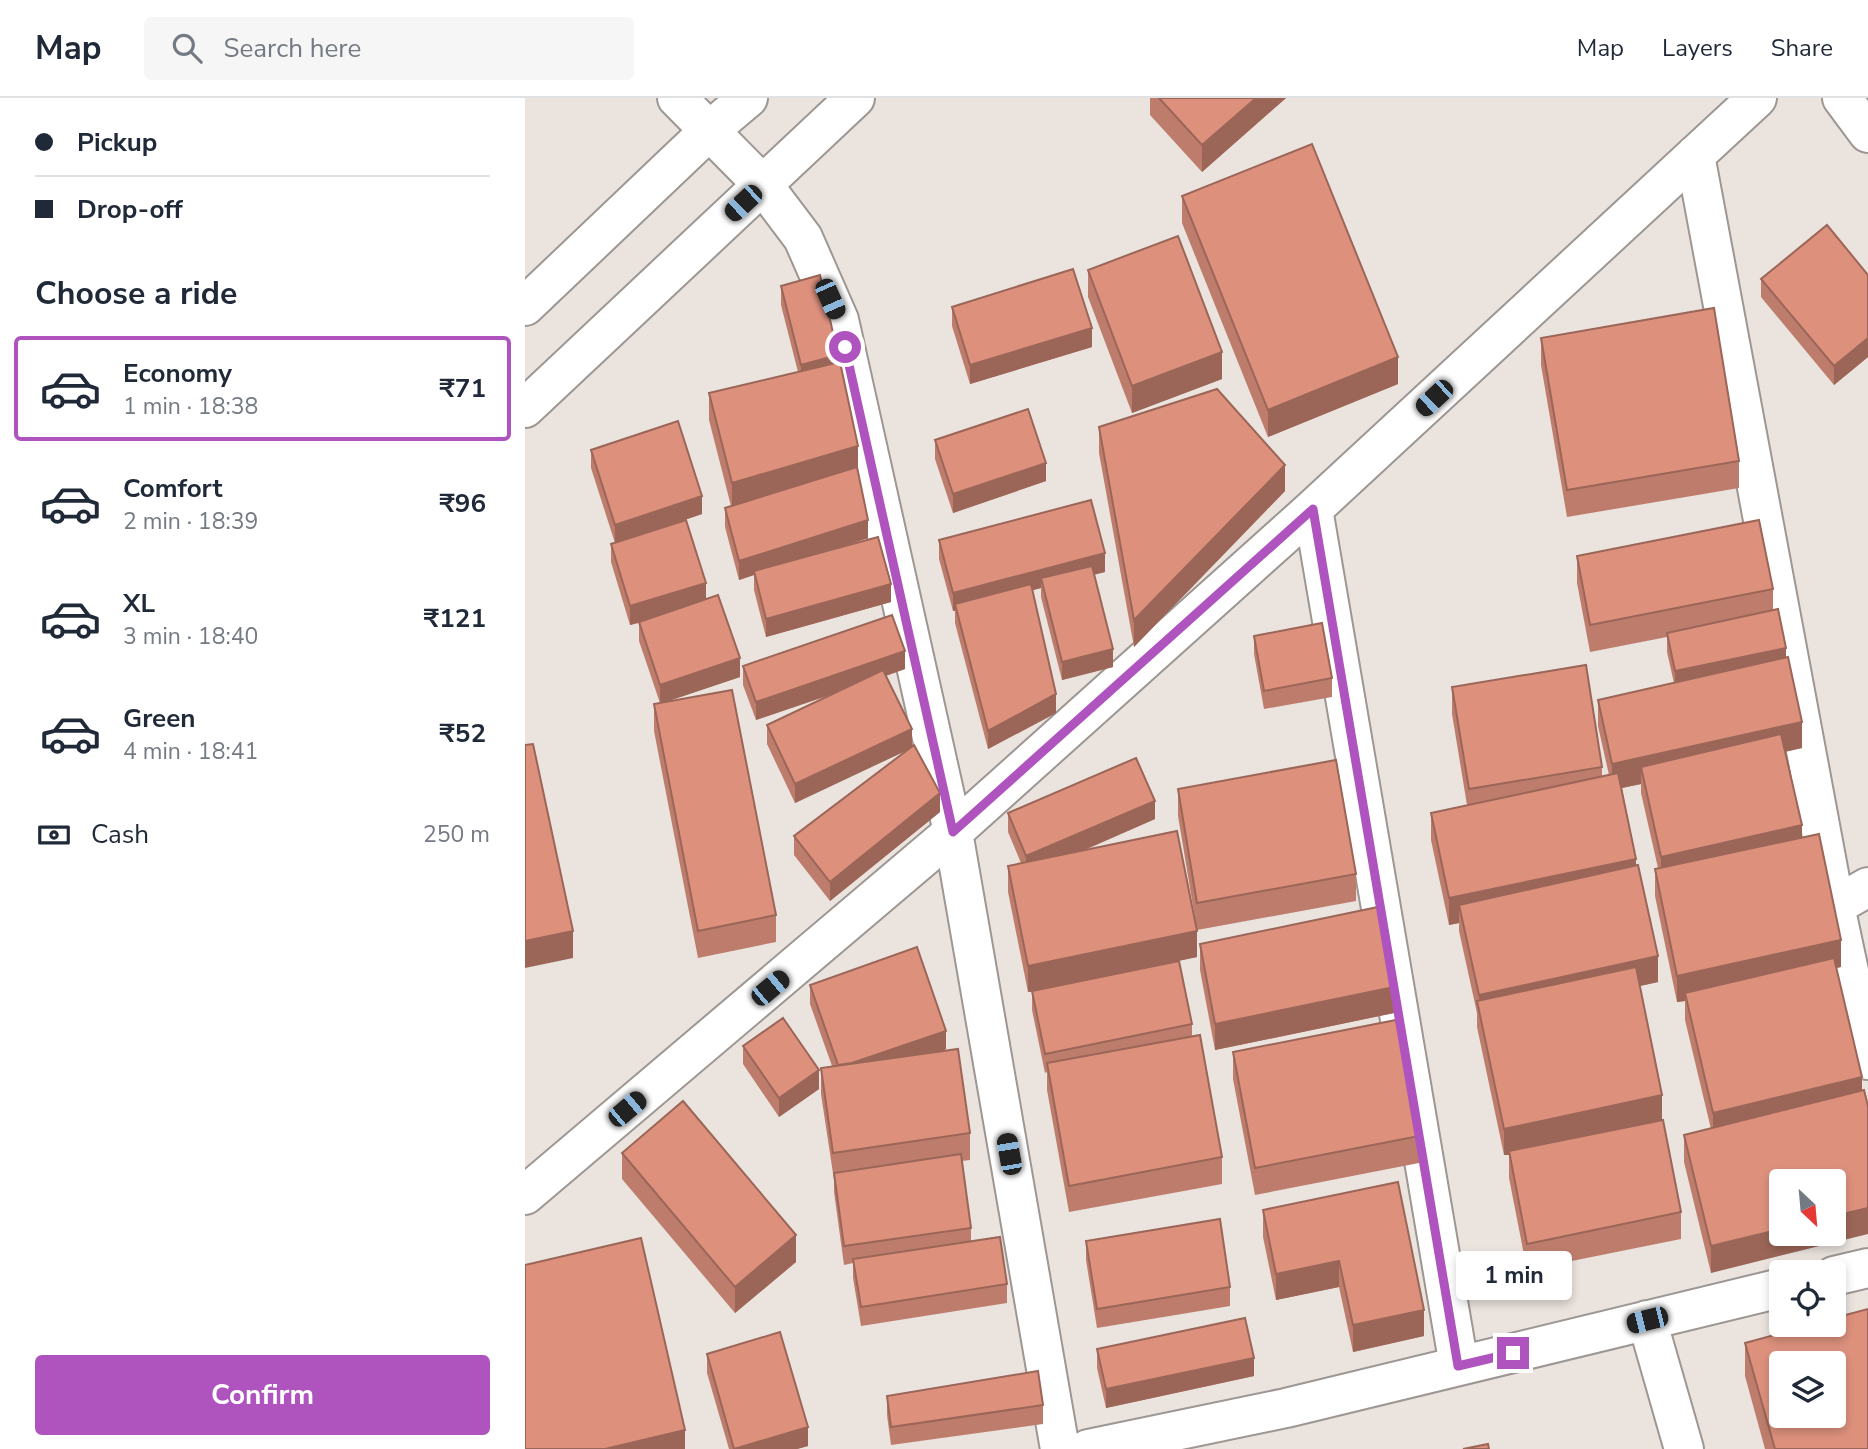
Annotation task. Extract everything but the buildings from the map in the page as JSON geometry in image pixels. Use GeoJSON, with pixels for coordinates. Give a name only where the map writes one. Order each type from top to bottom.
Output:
{"type":"FeatureCollection","features":[{"type":"Feature","properties":{"kind":"street"},"geometry":{"type":"LineString","coordinates":[[677,98],[763,185],[803,238],[839,320],[953,832],[1060,1449]]}},
{"type":"Feature","properties":{"kind":"street"},"geometry":{"type":"LineString","coordinates":[[525,306],[710,130],[748,98]]}},
{"type":"Feature","properties":{"kind":"street"},"geometry":{"type":"LineString","coordinates":[[525,408],[855,98]]}},
{"type":"Feature","properties":{"kind":"street"},"geometry":{"type":"LineString","coordinates":[[525,1195],[953,832],[1313,509],[1757,98]]}},
{"type":"Feature","properties":{"kind":"street"},"geometry":{"type":"LineString","coordinates":[[1842,98],[1868,133]]}},
{"type":"Feature","properties":{"kind":"street"},"geometry":{"type":"LineString","coordinates":[[1695,155],[1835,906],[1868,1060]]}},
{"type":"Feature","properties":{"kind":"street"},"geometry":{"type":"LineString","coordinates":[[1313,509],[1458,1366]]}},
{"type":"Feature","properties":{"kind":"street"},"geometry":{"type":"LineString","coordinates":[[1835,906],[1868,887]]}},
{"type":"Feature","properties":{"kind":"street"},"geometry":{"type":"LineString","coordinates":[[1846,1273],[1868,1268]]}},
{"type":"Feature","properties":{"kind":"street"},"geometry":{"type":"LineString","coordinates":[[1088,1449],[1286,1408],[1769,1292]]}},
{"type":"Feature","properties":{"kind":"street"},"geometry":{"type":"LineString","coordinates":[[1647,1320],[1684,1449]]}},
{"type":"Feature","properties":{"kind":"route"},"geometry":{"type":"LineString","coordinates":[[845,347],[953,832],[1313,509],[1458,1366],[1513,1353]]}}]}
